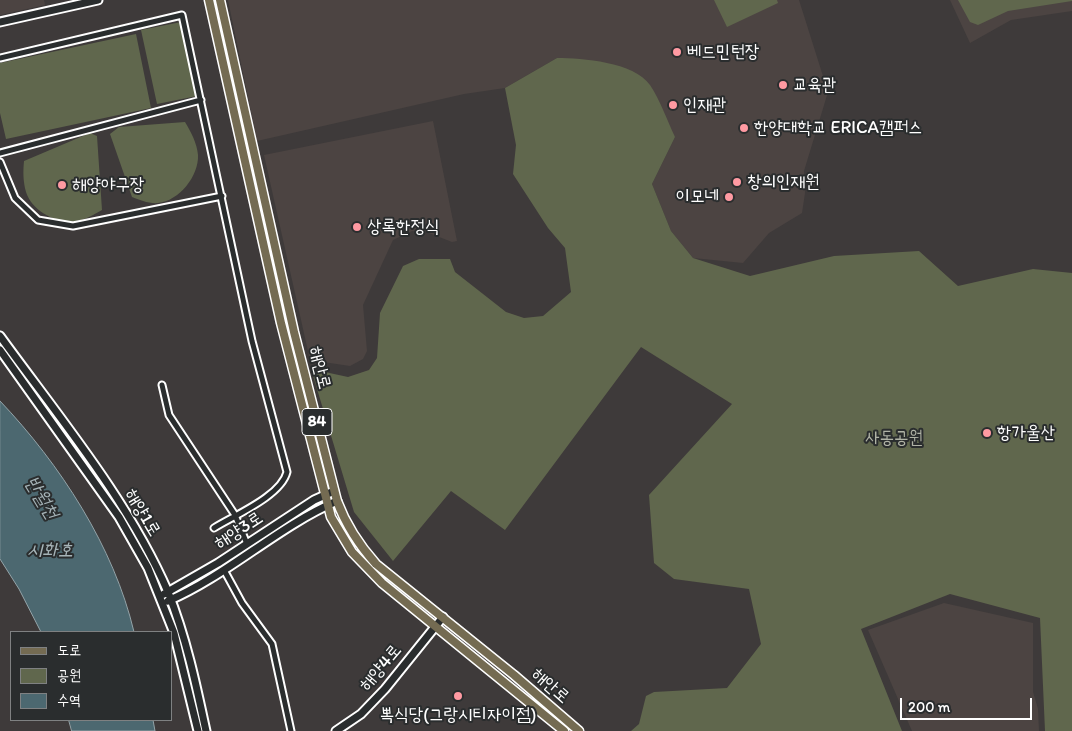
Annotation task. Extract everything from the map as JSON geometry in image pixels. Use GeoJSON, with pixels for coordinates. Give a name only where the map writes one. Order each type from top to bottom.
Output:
{"type":"FeatureCollection","features":[{"type":"Feature","properties":{"kind":"main road","name":"해안로"},"geometry":{"type":"LineString","coordinates":[[209,0],[281,323],[327,505],[342,537],[363,565],[564,731]]}},
{"type":"Feature","properties":{"kind":"main road","name":"해안로"},"geometry":{"type":"LineString","coordinates":[[220,0],[293,326],[336,501],[354,536],[376,564],[443,617],[579,731]]}},
{"type":"Feature","properties":{"kind":"street"},"geometry":{"type":"LineString","coordinates":[[0,22],[98,0]]}},
{"type":"Feature","properties":{"kind":"street"},"geometry":{"type":"LineString","coordinates":[[0,58],[182,15],[252,341],[287,472],[285,480],[275,491],[214,528]]}},
{"type":"Feature","properties":{"kind":"street"},"geometry":{"type":"LineString","coordinates":[[0,153],[201,100]]}},
{"type":"Feature","properties":{"kind":"street"},"geometry":{"type":"LineString","coordinates":[[0,162],[15,198],[38,220],[73,226],[222,196]]}},
{"type":"Feature","properties":{"kind":"street","name":"해양1로"},"geometry":{"type":"LineString","coordinates":[[0,336],[117,499],[142,540],[168,592],[165,600],[198,731]]}},
{"type":"Feature","properties":{"kind":"street","name":"해양1로"},"geometry":{"type":"LineString","coordinates":[[0,350],[119,517],[165,600],[195,678],[206,731]]}},
{"type":"Feature","properties":{"kind":"street"},"geometry":{"type":"LineString","coordinates":[[162,384],[169,415],[235,515],[247,544]]}},
{"type":"Feature","properties":{"kind":"street","name":"해양3로"},"geometry":{"type":"LineString","coordinates":[[168,592],[324,494],[334,491]]}},
{"type":"Feature","properties":{"kind":"street","name":"해양3로"},"geometry":{"type":"LineString","coordinates":[[165,600],[224,570],[311,512],[336,501]]}},
{"type":"Feature","properties":{"kind":"street"},"geometry":{"type":"LineString","coordinates":[[224,570],[242,603],[272,644],[291,731]]}},
{"type":"Feature","properties":{"kind":"street","name":"해양4로"},"geometry":{"type":"LineString","coordinates":[[336,731],[361,714],[385,689],[443,617]]}},
{"type":"Feature","properties":{"kind":"shaded area"},"geometry":{"type":"Polygon","coordinates":[[[0,0],[44,0],[45,5],[0,15],[0,0]]]}},
{"type":"Feature","properties":{"kind":"shaded area","name":"한양대학교 ERICA캠퍼스"},"geometry":{"type":"Polygon","coordinates":[[[228,0],[799,0],[828,92],[804,171],[805,193],[802,213],[769,233],[743,263],[693,258],[671,231],[652,184],[675,137],[557,58],[505,88],[464,94],[257,141],[228,0]]]}},
{"type":"Feature","properties":{"kind":"shaded area"},"geometry":{"type":"Polygon","coordinates":[[[950,0],[1072,0],[1072,11],[1011,20],[970,43],[950,0]]]}},
{"type":"Feature","properties":{"kind":"shaded area"},"geometry":{"type":"Polygon","coordinates":[[[433,121],[457,241],[452,242],[424,231],[412,231],[393,240],[363,305],[367,351],[363,359],[350,366],[310,360],[264,155],[433,121]]]}},
{"type":"Feature","properties":{"kind":"shaded area"},"geometry":{"type":"Polygon","coordinates":[[[944,603],[1033,623],[1033,692],[1038,709],[1039,731],[912,731],[868,630],[944,603]]]}},
{"type":"Feature","properties":{"kind":"green space"},"geometry":{"type":"Polygon","coordinates":[[[714,0],[777,0],[778,3],[727,27],[714,0]]]}},
{"type":"Feature","properties":{"kind":"green space"},"geometry":{"type":"Polygon","coordinates":[[[958,0],[1072,1],[1008,11],[978,25],[970,22],[958,0]]]}},
{"type":"Feature","properties":{"kind":"green space"},"geometry":{"type":"Polygon","coordinates":[[[181,22],[197,96],[157,104],[141,30],[181,22]]]}},
{"type":"Feature","properties":{"kind":"green space"},"geometry":{"type":"Polygon","coordinates":[[[136,34],[151,108],[6,139],[0,113],[0,63],[136,34]]]}},
{"type":"Feature","properties":{"kind":"green space","name":"사동공원"},"geometry":{"type":"Polygon","coordinates":[[[557,58],[593,60],[620,66],[642,77],[650,85],[675,137],[652,184],[671,231],[693,258],[750,276],[834,256],[919,251],[958,286],[1033,269],[1072,273],[1072,731],[1045,731],[1040,618],[950,594],[861,629],[902,731],[631,731],[639,724],[646,696],[654,692],[727,688],[761,644],[749,589],[674,579],[654,563],[649,495],[732,404],[641,347],[505,530],[451,491],[393,561],[354,512],[311,369],[348,377],[369,370],[377,358],[380,313],[403,266],[419,259],[450,259],[455,272],[506,312],[524,318],[543,316],[571,292],[565,248],[548,228],[513,174],[516,145],[505,88],[557,58]]]}},
{"type":"Feature","properties":{"kind":"green space"},"geometry":{"type":"Polygon","coordinates":[[[185,122],[195,142],[198,155],[195,171],[191,179],[180,192],[166,201],[158,203],[148,202],[132,197],[110,134],[119,127],[185,122]]]}},
{"type":"Feature","properties":{"kind":"green space","name":"해양야구장"},"geometry":{"type":"Polygon","coordinates":[[[90,133],[97,136],[102,210],[76,221],[58,220],[50,217],[35,207],[26,192],[23,176],[24,161],[90,133]]]}},
{"type":"Feature","properties":{"kind":"water","name":"시화호"},"geometry":{"type":"Polygon","coordinates":[[[0,401],[43,452],[82,508],[99,538],[113,569],[125,600],[134,631],[40,631],[19,589],[0,559],[0,401]]]}},
{"type":"Feature","properties":{"kind":"water"},"geometry":{"type":"Polygon","coordinates":[[[69,721],[153,721],[155,731],[72,731],[69,721]]]}},
{"type":"Feature","properties":{"kind":"place","name":"베드민턴장"},"geometry":{"type":"Point","coordinates":[677,52]}},
{"type":"Feature","properties":{"kind":"place","name":"교육관"},"geometry":{"type":"Point","coordinates":[783,85]}},
{"type":"Feature","properties":{"kind":"place","name":"인재관"},"geometry":{"type":"Point","coordinates":[673,105]}},
{"type":"Feature","properties":{"kind":"place","name":"한양대학교 ERICA캠퍼스"},"geometry":{"type":"Point","coordinates":[744,128]}},
{"type":"Feature","properties":{"kind":"place","name":"창의인재원"},"geometry":{"type":"Point","coordinates":[737,182]}},
{"type":"Feature","properties":{"kind":"place","name":"해양야구장"},"geometry":{"type":"Point","coordinates":[62,185]}},
{"type":"Feature","properties":{"kind":"place","name":"이모네"},"geometry":{"type":"Point","coordinates":[729,197]}},
{"type":"Feature","properties":{"kind":"place","name":"상록한정식"},"geometry":{"type":"Point","coordinates":[357,227]}},
{"type":"Feature","properties":{"kind":"place","name":"항가울산"},"geometry":{"type":"Point","coordinates":[987,433]}},
{"type":"Feature","properties":{"kind":"place","name":"뽁식당(그랑시티자이점)"},"geometry":{"type":"Point","coordinates":[458,696]}},
{"type":"Feature","properties":{"kind":"water label","name":"반월천"},"geometry":{"type":"Point","coordinates":[41,498]}}]}
